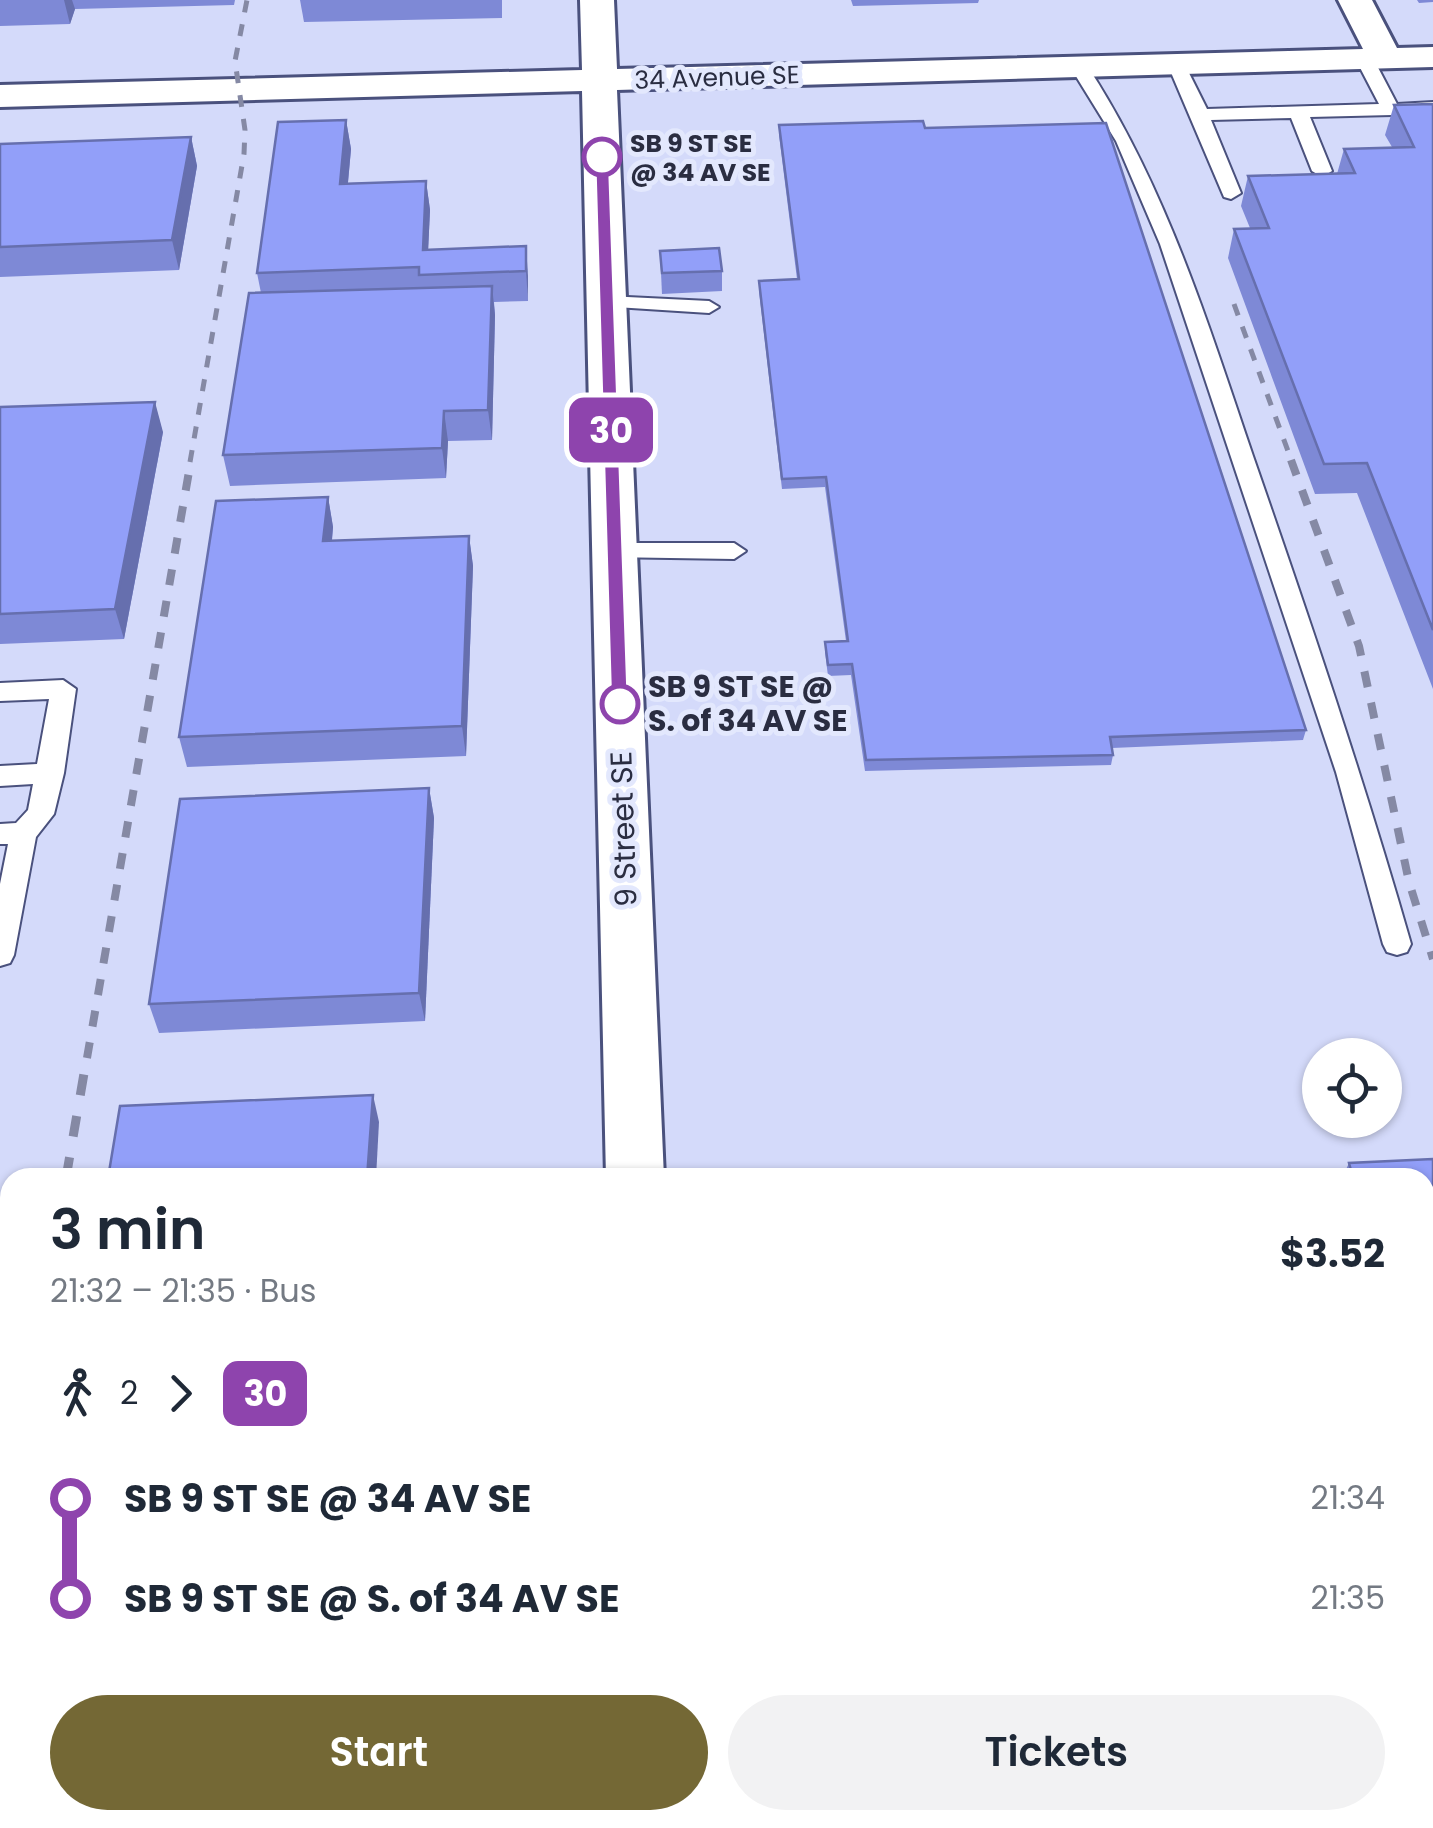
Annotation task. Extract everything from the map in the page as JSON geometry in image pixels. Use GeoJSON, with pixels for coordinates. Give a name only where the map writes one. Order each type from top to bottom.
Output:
{"type":"FeatureCollection","features":[{"type":"Feature","properties":{"kind":"street","name":"9 Street SE"},"geometry":{"type":"LineString","coordinates":[[597,0],[635,1168]]}},
{"type":"Feature","properties":{"kind":"street"},"geometry":{"type":"LineString","coordinates":[[1355,0],[1374,58]]}},
{"type":"Feature","properties":{"kind":"street","name":"34 Avenue SE"},"geometry":{"type":"LineString","coordinates":[[0,96],[1433,57]]}},
{"type":"Feature","properties":{"kind":"lane"},"geometry":{"type":"LineString","coordinates":[[1374,58],[1391,110]]}},
{"type":"Feature","properties":{"kind":"lane"},"geometry":{"type":"LineString","coordinates":[[1176,63],[1231,193]]}},
{"type":"Feature","properties":{"kind":"lane"},"geometry":{"type":"LineString","coordinates":[[1078,66],[1125,141],[1170,244],[1349,772],[1398,944]]}},
{"type":"Feature","properties":{"kind":"lane"},"geometry":{"type":"LineString","coordinates":[[1200,115],[1433,108]]}},
{"type":"Feature","properties":{"kind":"lane"},"geometry":{"type":"LineString","coordinates":[[1298,112],[1322,171]]}},
{"type":"Feature","properties":{"kind":"lane"},"geometry":{"type":"LineString","coordinates":[[607,302],[709,306]]}},
{"type":"Feature","properties":{"kind":"lane"},"geometry":{"type":"LineString","coordinates":[[614,552],[734,552]]}},
{"type":"Feature","properties":{"kind":"lane"},"geometry":{"type":"LineString","coordinates":[[0,692],[63,690],[42,814],[12,833],[0,955]]}},
{"type":"Feature","properties":{"kind":"lane"},"geometry":{"type":"LineString","coordinates":[[0,776],[50,773]]}},
{"type":"Feature","properties":{"kind":"building"},"geometry":{"type":"Polygon","coordinates":[[[1433,104],[1433,630],[1367,463],[1324,464],[1234,229],[1269,228],[1248,176],[1355,173],[1344,149],[1414,147],[1394,105],[1433,104]]]}},
{"type":"Feature","properties":{"kind":"building"},"geometry":{"type":"Polygon","coordinates":[[[346,120],[340,184],[426,181],[423,250],[526,246],[526,271],[419,275],[419,267],[257,273],[278,122],[346,120]]]}},
{"type":"Feature","properties":{"kind":"building"},"geometry":{"type":"Polygon","coordinates":[[[923,121],[925,128],[1106,123],[1306,730],[1110,737],[1113,755],[866,760],[852,664],[828,665],[825,642],[848,641],[826,477],[782,479],[759,281],[799,279],[779,125],[923,121]]]}},
{"type":"Feature","properties":{"kind":"building"},"geometry":{"type":"Polygon","coordinates":[[[191,137],[172,240],[0,247],[0,144],[191,137]]]}},
{"type":"Feature","properties":{"kind":"building"},"geometry":{"type":"Polygon","coordinates":[[[719,248],[722,271],[662,273],[660,251],[719,248]]]}},
{"type":"Feature","properties":{"kind":"building"},"geometry":{"type":"Polygon","coordinates":[[[492,286],[488,410],[444,411],[442,448],[223,455],[249,293],[492,286]]]}},
{"type":"Feature","properties":{"kind":"building"},"geometry":{"type":"Polygon","coordinates":[[[155,402],[115,609],[0,614],[0,407],[155,402]]]}},
{"type":"Feature","properties":{"kind":"building"},"geometry":{"type":"Polygon","coordinates":[[[328,497],[323,541],[469,536],[462,726],[179,737],[216,501],[328,497]]]}},
{"type":"Feature","properties":{"kind":"building"},"geometry":{"type":"Polygon","coordinates":[[[429,788],[419,993],[149,1004],[180,799],[429,788]]]}},
{"type":"Feature","properties":{"kind":"building"},"geometry":{"type":"Polygon","coordinates":[[[373,1095],[368,1168],[110,1168],[120,1106],[373,1095]]]}},
{"type":"Feature","properties":{"kind":"building"},"geometry":{"type":"Polygon","coordinates":[[[1433,1159],[1433,1168],[1350,1168],[1349,1163],[1433,1159]]]}},
{"type":"Feature","properties":{"kind":"railway"},"geometry":{"type":"LineString","coordinates":[[190,462],[244,154],[245,130],[235,61],[247,0]]}},
{"type":"Feature","properties":{"kind":"railway"},"geometry":{"type":"LineString","coordinates":[[1234,304],[1292,462]]}},
{"type":"Feature","properties":{"kind":"railway"},"geometry":{"type":"LineString","coordinates":[[87,1058],[191,460]]}},
{"type":"Feature","properties":{"kind":"railway"},"geometry":{"type":"LineString","coordinates":[[1291,460],[1359,646],[1409,882],[1433,959]]}},
{"type":"Feature","properties":{"kind":"railway"},"geometry":{"type":"LineString","coordinates":[[68,1168],[87,1056]]}},
{"type":"Feature","properties":{"kind":"bus line","name":"30"},"geometry":{"type":"LineString","coordinates":[[602,157],[620,704]]}},
{"type":"Feature","properties":{"kind":"place","name":"SB 9 ST SE @ 34 AV SE"},"geometry":{"type":"Point","coordinates":[602,157]}},
{"type":"Feature","properties":{"kind":"place","name":"SB 9 ST SE @ S. of 34 AV SE"},"geometry":{"type":"Point","coordinates":[620,704]}}]}
